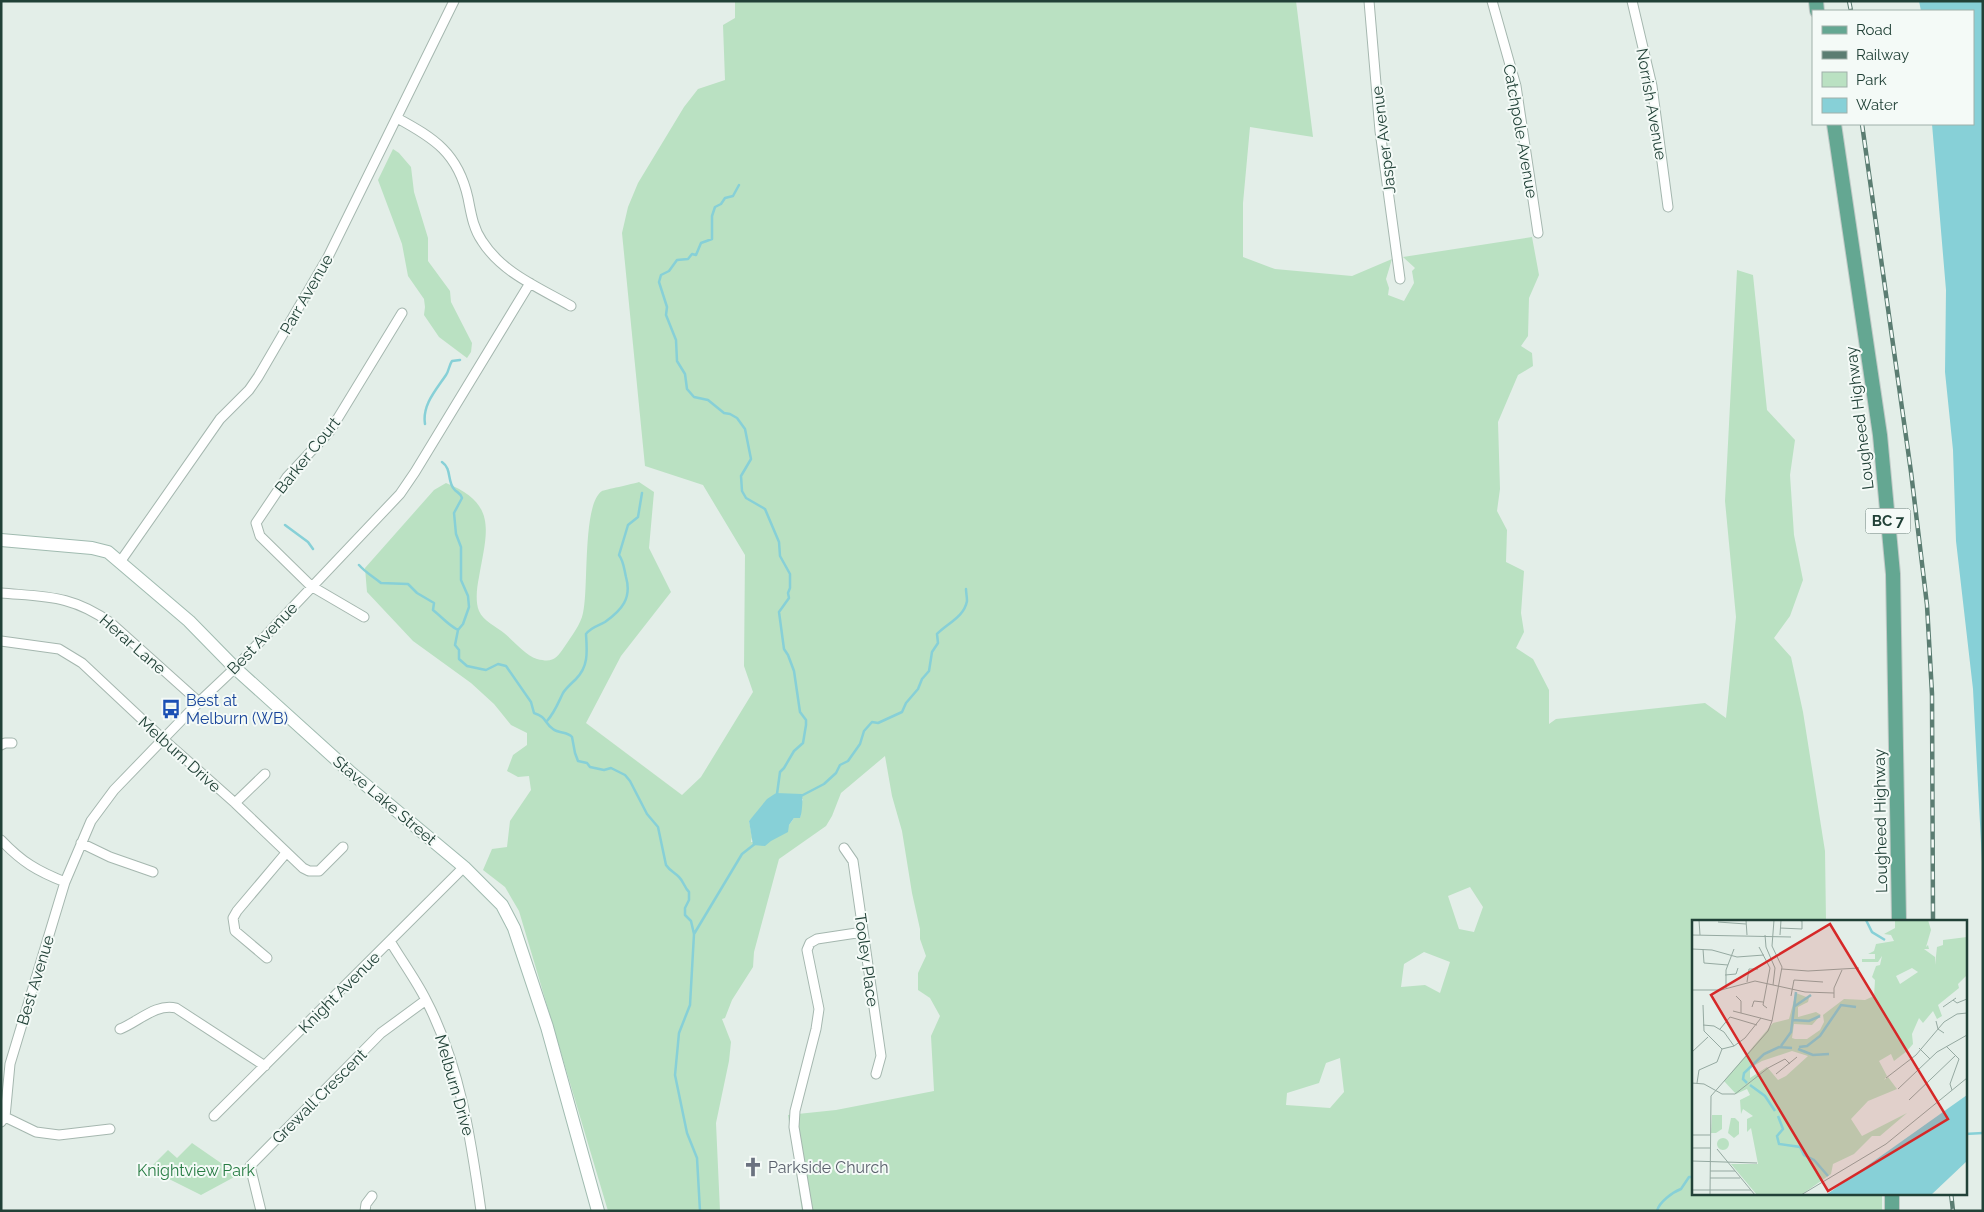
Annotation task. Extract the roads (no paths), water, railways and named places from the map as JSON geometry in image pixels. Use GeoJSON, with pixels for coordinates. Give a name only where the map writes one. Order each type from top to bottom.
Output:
{"type":"FeatureCollection","features":[{"type":"Feature","properties":{"kind":"main road","name":"Lougheed Highway"},"geometry":{"type":"LineString","coordinates":[[1834,125],[1880,435],[1893,574],[1899,920]]}},
{"type":"Feature","properties":{"kind":"main road","name":"Stave Lake Street"},"geometry":{"type":"LineString","coordinates":[[1,540],[92,548],[108,552],[189,621],[235,668],[349,770],[464,867],[502,905],[514,928],[547,1027],[598,1211]]}},
{"type":"Feature","properties":{"kind":"main road"},"geometry":{"type":"LineString","coordinates":[[1892,1194],[1892,1211]]}},
{"type":"Feature","properties":{"kind":"street","name":"Parr Avenue"},"geometry":{"type":"LineString","coordinates":[[120,562],[220,419],[249,390],[258,377],[328,256],[454,1]]}},
{"type":"Feature","properties":{"kind":"street","name":"Jasper Avenue"},"geometry":{"type":"LineString","coordinates":[[1368,1],[1380,132],[1400,279]]}},
{"type":"Feature","properties":{"kind":"street","name":"Catchpole Avenue"},"geometry":{"type":"LineString","coordinates":[[1492,1],[1516,86],[1538,233]]}},
{"type":"Feature","properties":{"kind":"street","name":"Norrish Avenue"},"geometry":{"type":"LineString","coordinates":[[1632,1],[1652,86],[1668,207]]}},
{"type":"Feature","properties":{"kind":"street"},"geometry":{"type":"LineString","coordinates":[[397,118],[421,131],[444,149],[459,172],[464,184],[472,220],[482,242],[498,262],[571,306]]}},
{"type":"Feature","properties":{"kind":"street","name":"Best Avenue"},"geometry":{"type":"LineString","coordinates":[[3,1120],[5,1063],[65,882],[81,844],[100,808],[114,790],[199,702],[235,668],[408,483],[530,283]]}},
{"type":"Feature","properties":{"kind":"street","name":"Barker Court"},"geometry":{"type":"LineString","coordinates":[[364,617],[311,586],[260,536],[257,529],[257,519],[286,477],[330,430],[402,313]]}},
{"type":"Feature","properties":{"kind":"street","name":"Herar Lane"},"geometry":{"type":"LineString","coordinates":[[1,593],[50,596],[96,612],[111,623],[199,702]]}},
{"type":"Feature","properties":{"kind":"street","name":"Melburn Drive"},"geometry":{"type":"LineString","coordinates":[[1,641],[59,649],[82,663],[235,803],[286,853],[309,871],[319,871],[343,847]]}},
{"type":"Feature","properties":{"kind":"street"},"geometry":{"type":"LineString","coordinates":[[1,745],[12,743]]}},
{"type":"Feature","properties":{"kind":"street"},"geometry":{"type":"LineString","coordinates":[[235,803],[265,774]]}},
{"type":"Feature","properties":{"kind":"street"},"geometry":{"type":"LineString","coordinates":[[1,840],[18,858],[30,867],[65,882]]}},
{"type":"Feature","properties":{"kind":"street"},"geometry":{"type":"LineString","coordinates":[[81,844],[110,857],[153,872]]}},
{"type":"Feature","properties":{"kind":"street","name":"Tooley Place"},"geometry":{"type":"LineString","coordinates":[[844,848],[853,861],[881,1056],[876,1074]]}},
{"type":"Feature","properties":{"kind":"street"},"geometry":{"type":"LineString","coordinates":[[267,958],[235,931],[233,918],[286,853]]}},
{"type":"Feature","properties":{"kind":"street","name":"Knight Avenue"},"geometry":{"type":"LineString","coordinates":[[214,1116],[464,867]]}},
{"type":"Feature","properties":{"kind":"street"},"geometry":{"type":"LineString","coordinates":[[808,1211],[794,1127],[795,1110],[816,1029],[819,1009],[807,950],[810,943],[817,939],[863,932]]}},
{"type":"Feature","properties":{"kind":"street","name":"Melburn Drive"},"geometry":{"type":"LineString","coordinates":[[390,941],[426,1000],[446,1044],[465,1113],[473,1151],[481,1211]]}},
{"type":"Feature","properties":{"kind":"street","name":"Grewall Crescent"},"geometry":{"type":"LineString","coordinates":[[261,1211],[250,1166],[381,1033],[426,1000]]}},
{"type":"Feature","properties":{"kind":"street"},"geometry":{"type":"LineString","coordinates":[[120,1029],[158,1009],[167,1006],[176,1008],[264,1066]]}},
{"type":"Feature","properties":{"kind":"street"},"geometry":{"type":"LineString","coordinates":[[3,1120],[36,1132],[59,1135],[110,1129]]}},
{"type":"Feature","properties":{"kind":"street"},"geometry":{"type":"LineString","coordinates":[[364,1211],[366,1204],[372,1196]]}},
{"type":"Feature","properties":{"kind":"water"},"geometry":{"type":"Polygon","coordinates":[[[1919,1],[1983,1],[1983,881],[1973,689],[1956,541],[1953,450],[1945,372],[1946,290],[1932,125],[1974,125],[1974,10],[1921,10],[1919,1]]]}},
{"type":"Feature","properties":{"kind":"water"},"geometry":{"type":"Polygon","coordinates":[[[776,793],[802,794],[800,818],[794,818],[789,825],[788,832],[765,846],[753,845],[749,821],[767,799],[776,793]]]}},
{"type":"Feature","properties":{"kind":"waterway"},"geometry":{"type":"LineString","coordinates":[[739,185],[733,196],[725,198],[721,204],[715,207],[712,216],[712,239],[701,243],[696,255],[692,254],[688,259],[677,260],[669,271],[661,275],[659,282],[667,307],[666,315],[676,340],[677,361],[685,374],[687,389],[694,397],[708,400],[724,413],[737,418],[745,429],[751,459],[741,476],[742,491],[746,498],[765,509],[779,542],[780,556],[790,574],[789,598],[779,612],[784,649],[794,671],[800,712],[806,720],[806,725],[803,743],[794,751],[780,772],[777,794]]}},
{"type":"Feature","properties":{"kind":"waterway"},"geometry":{"type":"LineString","coordinates":[[425,424],[426,410],[431,398],[447,373],[452,361],[460,360]]}},
{"type":"Feature","properties":{"kind":"waterway"},"geometry":{"type":"LineString","coordinates":[[442,462],[447,468],[452,486],[462,498],[454,513],[456,534],[461,547],[461,580],[468,596],[469,607],[463,624],[458,630]]}},
{"type":"Feature","properties":{"kind":"waterway"},"geometry":{"type":"LineString","coordinates":[[547,721],[564,691],[583,669],[586,658],[586,634],[605,622],[624,603],[628,584],[619,555],[628,525],[638,517],[642,493]]}},
{"type":"Feature","properties":{"kind":"waterway"},"geometry":{"type":"LineString","coordinates":[[285,525],[308,542],[313,549]]}},
{"type":"Feature","properties":{"kind":"waterway"},"geometry":{"type":"LineString","coordinates":[[359,565],[381,583],[408,584],[417,593],[434,603],[433,610],[458,630],[455,645],[459,650],[459,659],[467,666],[486,670],[498,664],[506,666],[531,702],[534,713],[541,716],[555,731],[572,737],[578,761],[587,763],[590,767],[604,770],[611,768],[625,775],[647,814],[658,827],[666,865],[681,879],[689,892],[685,915],[691,921],[694,934]]}},
{"type":"Feature","properties":{"kind":"waterway"},"geometry":{"type":"LineString","coordinates":[[801,796],[824,784],[836,773],[840,765],[848,761],[860,744],[864,731],[872,722],[878,723],[902,712],[906,703],[918,689],[922,679],[929,671],[932,652],[938,643],[937,634],[963,611],[967,601],[966,589]]}},
{"type":"Feature","properties":{"kind":"waterway"},"geometry":{"type":"LineString","coordinates":[[700,1211],[697,1158],[687,1133],[675,1075],[679,1033],[690,1005],[694,934],[742,854],[756,843]]}},
{"type":"Feature","properties":{"kind":"waterway"},"geometry":{"type":"LineString","coordinates":[[1966,1134],[1983,1133]]}},
{"type":"Feature","properties":{"kind":"waterway"},"geometry":{"type":"LineString","coordinates":[[1657,1211],[1663,1201],[1681,1189],[1689,1177],[1692,1177]]}},
{"type":"Feature","properties":{"kind":"railway"},"geometry":{"type":"LineString","coordinates":[[1849,1],[1851,10]]}},
{"type":"Feature","properties":{"kind":"railway"},"geometry":{"type":"LineString","coordinates":[[1862,125],[1911,472],[1927,605],[1932,694],[1933,920]]}},
{"type":"Feature","properties":{"kind":"railway"},"geometry":{"type":"LineString","coordinates":[[1951,1194],[1953,1211]]}},
{"type":"Feature","properties":{"kind":"place","name":"Best at Melburn (WB)"},"geometry":{"type":"Point","coordinates":[171,709]}},
{"type":"Feature","properties":{"kind":"place","name":"Parkside Church"},"geometry":{"type":"Point","coordinates":[753,1167]}},
{"type":"Feature","properties":{"kind":"park label","name":"Knightview Park"},"geometry":{"type":"Point","coordinates":[196,1170]}}]}
